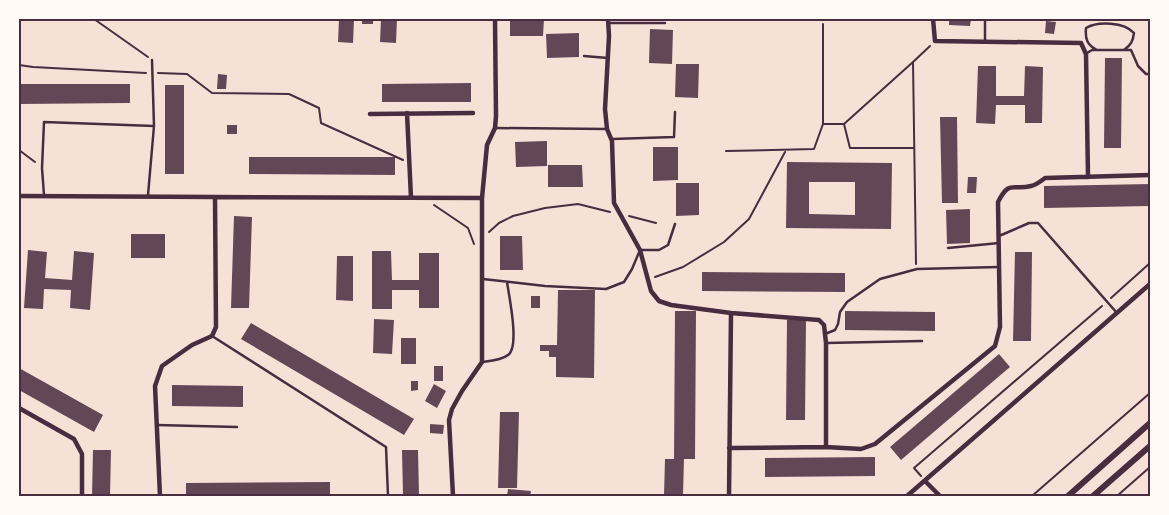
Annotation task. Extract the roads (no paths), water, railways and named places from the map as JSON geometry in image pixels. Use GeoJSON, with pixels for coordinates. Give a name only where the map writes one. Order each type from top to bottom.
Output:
{"type":"FeatureCollection","features":[{"type":"Feature","properties":{"kind":"main road"},"geometry":{"type":"LineString","coordinates":[[1068,496],[1150,423]]}},
{"type":"Feature","properties":{"kind":"main road"},"geometry":{"type":"LineString","coordinates":[[1094,496],[1150,446]]}},
{"type":"Feature","properties":{"kind":"street"},"geometry":{"type":"LineString","coordinates":[[453,496],[449,420],[452,409],[462,391],[482,362],[482,198],[487,145],[495,128],[495,19]]}},
{"type":"Feature","properties":{"kind":"street"},"geometry":{"type":"LineString","coordinates":[[933,19],[935,41],[1081,43],[1086,54],[1088,177]]}},
{"type":"Feature","properties":{"kind":"street"},"geometry":{"type":"LineString","coordinates":[[608,21],[605,110],[607,129],[612,139],[614,203],[640,250],[651,291],[659,301],[671,305],[730,313],[819,320],[824,325],[826,343],[826,447]]}},
{"type":"Feature","properties":{"kind":"street"},"geometry":{"type":"LineString","coordinates":[[407,113],[411,198]]}},
{"type":"Feature","properties":{"kind":"street"},"geometry":{"type":"LineString","coordinates":[[370,114],[473,113]]}},
{"type":"Feature","properties":{"kind":"street"},"geometry":{"type":"LineString","coordinates":[[729,448],[826,447],[861,449],[876,444],[995,346],[1000,327],[998,202],[1004,192],[1012,186],[1032,186],[1045,178],[1150,175]]}},
{"type":"Feature","properties":{"kind":"street"},"geometry":{"type":"LineString","coordinates":[[19,196],[148,195],[482,198]]}},
{"type":"Feature","properties":{"kind":"street"},"geometry":{"type":"LineString","coordinates":[[160,496],[155,386],[162,366],[192,345],[212,336],[216,327],[216,197]]}},
{"type":"Feature","properties":{"kind":"street"},"geometry":{"type":"LineString","coordinates":[[907,496],[1150,284]]}},
{"type":"Feature","properties":{"kind":"street"},"geometry":{"type":"LineString","coordinates":[[729,496],[730,313]]}},
{"type":"Feature","properties":{"kind":"street"},"geometry":{"type":"LineString","coordinates":[[19,408],[74,439],[82,454],[82,496]]}},
{"type":"Feature","properties":{"kind":"street"},"geometry":{"type":"LineString","coordinates":[[925,481],[940,496]]}},
{"type":"Feature","properties":{"kind":"lane"},"geometry":{"type":"LineString","coordinates":[[985,19],[985,43]]}},
{"type":"Feature","properties":{"kind":"lane"},"geometry":{"type":"LineString","coordinates":[[608,21],[665,22]]}},
{"type":"Feature","properties":{"kind":"lane"},"geometry":{"type":"LineString","coordinates":[[1097,50],[1086,42],[1086,28],[1092,24],[1129,27],[1134,33],[1133,39],[1131,45],[1124,50]]}},
{"type":"Feature","properties":{"kind":"lane"},"geometry":{"type":"LineString","coordinates":[[1086,54],[1092,50],[1131,50],[1138,66],[1146,74],[1150,74]]}},
{"type":"Feature","properties":{"kind":"lane"},"geometry":{"type":"LineString","coordinates":[[584,56],[608,58]]}},
{"type":"Feature","properties":{"kind":"lane"},"geometry":{"type":"LineString","coordinates":[[148,195],[154,126],[152,60]]}},
{"type":"Feature","properties":{"kind":"lane"},"geometry":{"type":"LineString","coordinates":[[612,139],[674,137],[675,112]]}},
{"type":"Feature","properties":{"kind":"lane"},"geometry":{"type":"LineString","coordinates":[[44,195],[42,168],[44,122],[154,126]]}},
{"type":"Feature","properties":{"kind":"lane"},"geometry":{"type":"LineString","coordinates":[[495,128],[607,129]]}},
{"type":"Feature","properties":{"kind":"lane"},"geometry":{"type":"LineString","coordinates":[[998,236],[1029,223],[1038,223],[1117,313]]}},
{"type":"Feature","properties":{"kind":"lane"},"geometry":{"type":"LineString","coordinates":[[483,279],[606,289],[624,282],[640,250],[659,250],[668,245],[675,224]]}},
{"type":"Feature","properties":{"kind":"lane"},"geometry":{"type":"LineString","coordinates":[[948,248],[999,243]]}},
{"type":"Feature","properties":{"kind":"lane"},"geometry":{"type":"LineString","coordinates":[[825,334],[835,330],[840,312],[847,302],[880,279],[916,269],[999,267]]}},
{"type":"Feature","properties":{"kind":"lane"},"geometry":{"type":"LineString","coordinates":[[482,362],[508,355],[512,350],[514,340],[507,282]]}},
{"type":"Feature","properties":{"kind":"lane"},"geometry":{"type":"LineString","coordinates":[[212,336],[386,447],[388,496]]}},
{"type":"Feature","properties":{"kind":"lane"},"geometry":{"type":"LineString","coordinates":[[826,343],[922,341]]}},
{"type":"Feature","properties":{"kind":"lane"},"geometry":{"type":"LineString","coordinates":[[157,425],[237,427]]}}]}
